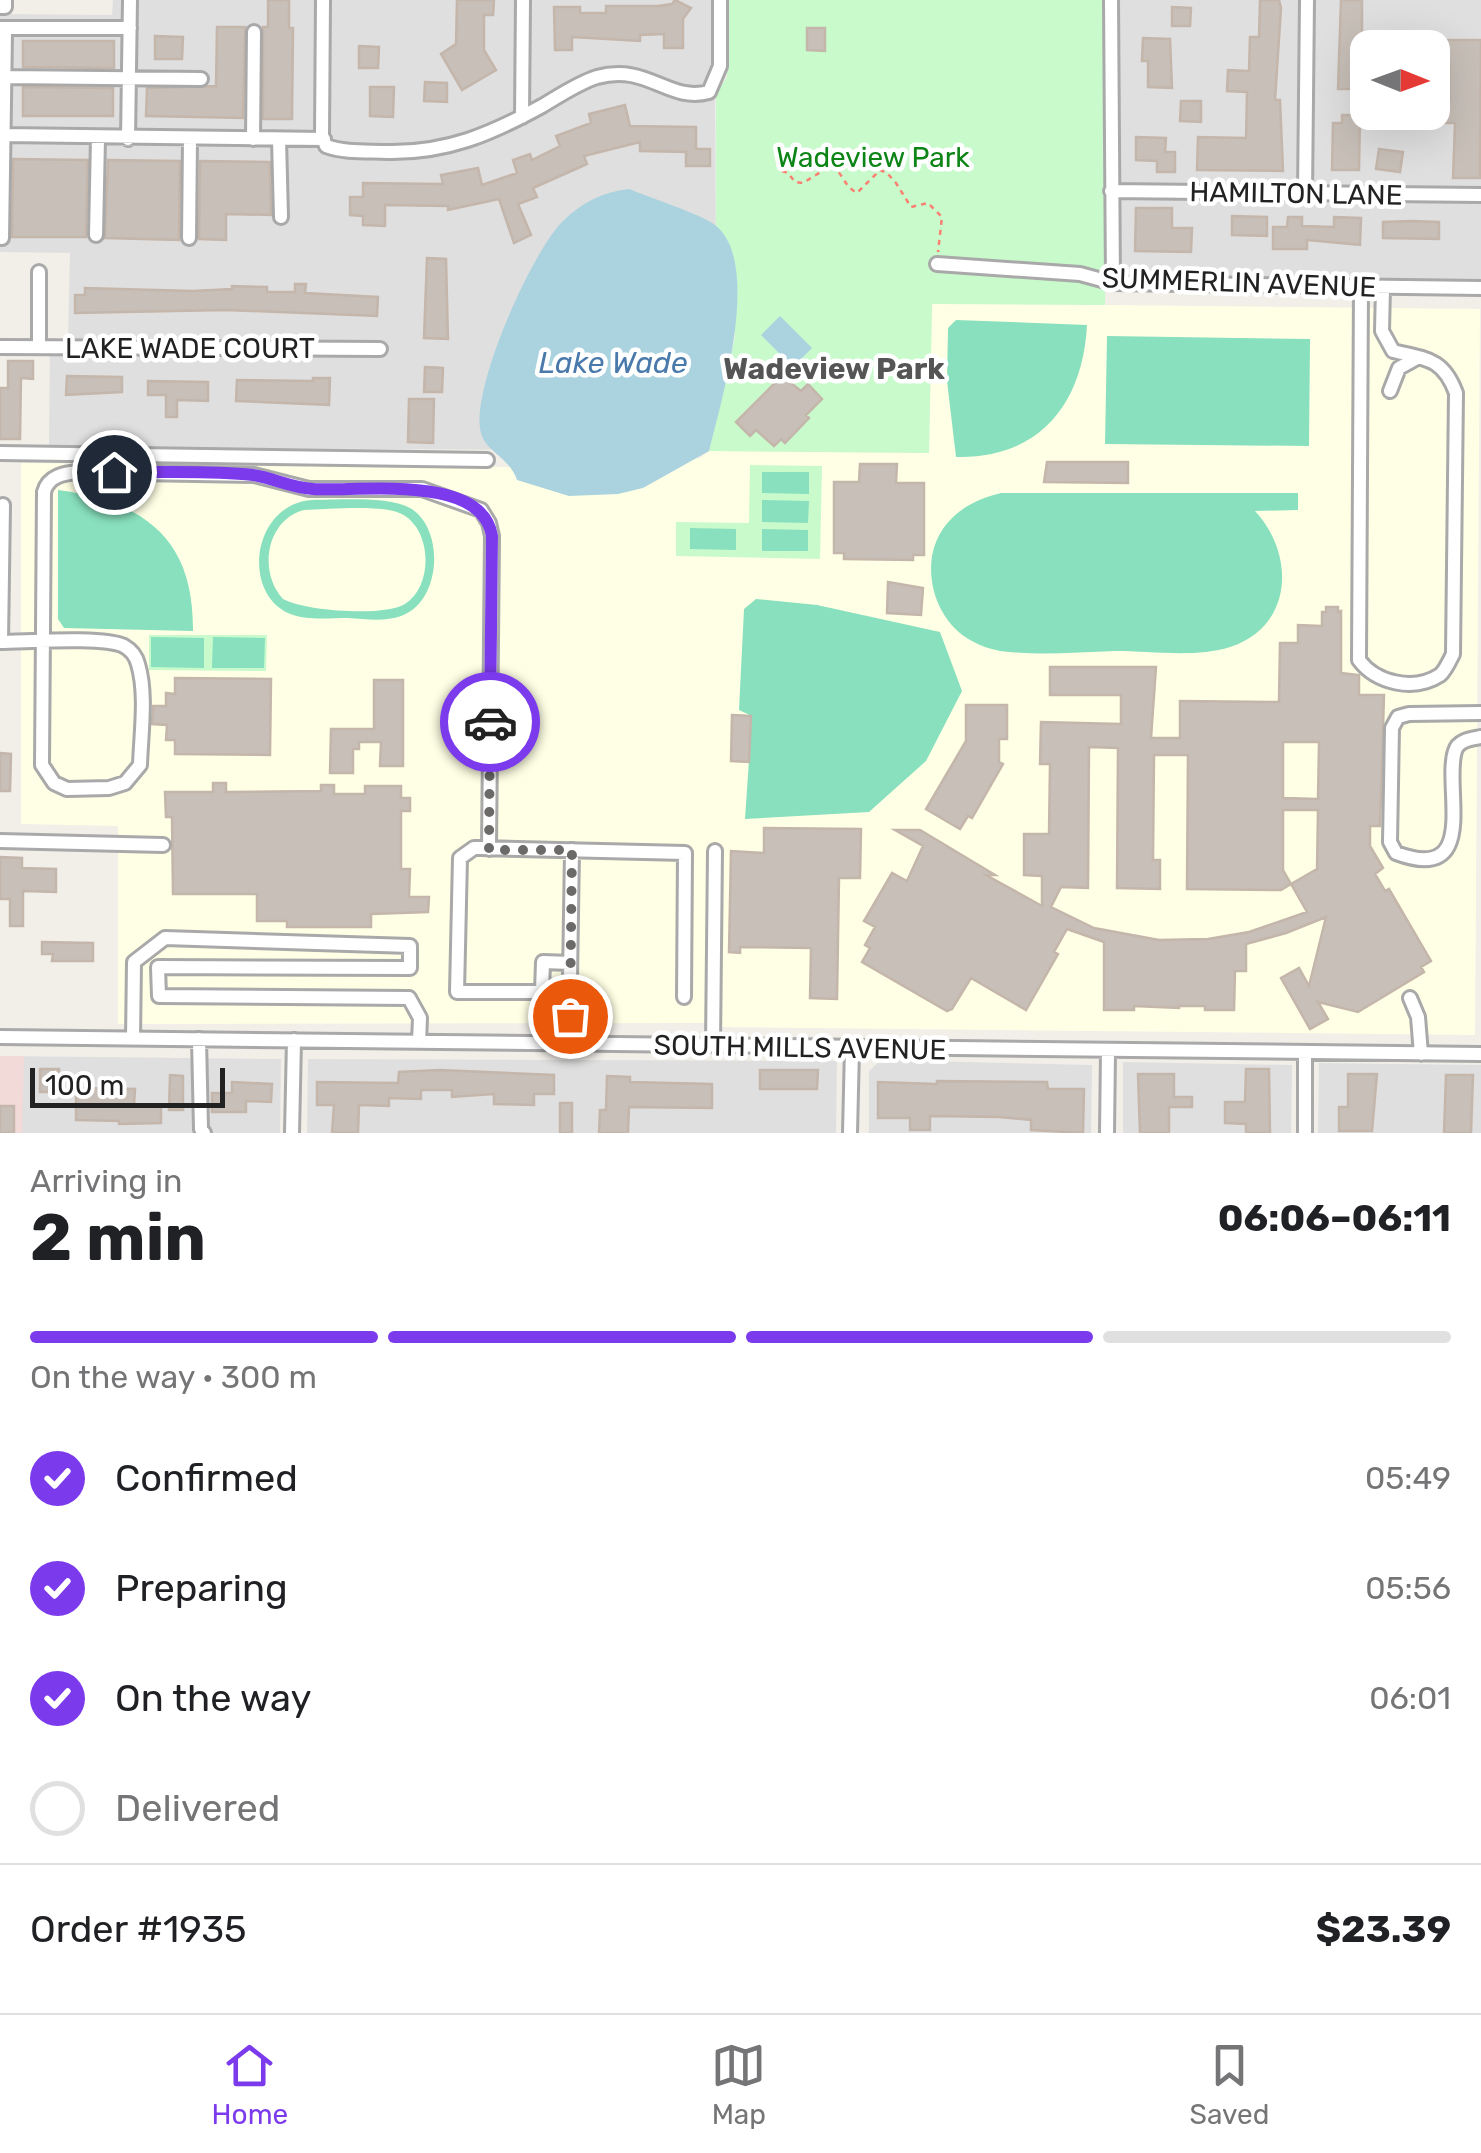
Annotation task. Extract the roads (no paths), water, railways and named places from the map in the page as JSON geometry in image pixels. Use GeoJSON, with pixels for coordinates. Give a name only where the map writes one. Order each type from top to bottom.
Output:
{"type":"FeatureCollection","features":[{"type":"Feature","properties":{"kind":"street"},"geometry":{"type":"LineString","coordinates":[[0,7],[4,7],[5,0]]}},
{"type":"Feature","properties":{"kind":"street"},"geometry":{"type":"LineString","coordinates":[[128,138],[130,0]]}},
{"type":"Feature","properties":{"kind":"street"},"geometry":{"type":"LineString","coordinates":[[324,0],[325,143]]}},
{"type":"Feature","properties":{"kind":"street"},"geometry":{"type":"LineString","coordinates":[[522,117],[523,0]]}},
{"type":"Feature","properties":{"kind":"street"},"geometry":{"type":"LineString","coordinates":[[4,136],[279,139],[325,143],[340,151],[427,151],[484,137],[584,82],[617,74],[647,76],[686,95],[709,92],[720,66],[720,0]]}},
{"type":"Feature","properties":{"kind":"street"},"geometry":{"type":"LineString","coordinates":[[1112,0],[1112,283]]}},
{"type":"Feature","properties":{"kind":"street"},"geometry":{"type":"LineString","coordinates":[[1305,194],[1306,0]]}},
{"type":"Feature","properties":{"kind":"street"},"geometry":{"type":"LineString","coordinates":[[0,28],[130,28]]}},
{"type":"Feature","properties":{"kind":"street"},"geometry":{"type":"LineString","coordinates":[[0,28],[5,32],[6,77],[2,238]]}},
{"type":"Feature","properties":{"kind":"street"},"geometry":{"type":"LineString","coordinates":[[253,139],[254,32]]}},
{"type":"Feature","properties":{"kind":"street"},"geometry":{"type":"LineString","coordinates":[[6,77],[201,79]]}},
{"type":"Feature","properties":{"kind":"street"},"geometry":{"type":"LineString","coordinates":[[96,235],[98,138]]}},
{"type":"Feature","properties":{"kind":"street"},"geometry":{"type":"LineString","coordinates":[[189,238],[190,139]]}},
{"type":"Feature","properties":{"kind":"street"},"geometry":{"type":"LineString","coordinates":[[279,139],[281,217]]}},
{"type":"Feature","properties":{"kind":"street","name":"HAMILTON LANE"},"geometry":{"type":"LineString","coordinates":[[1111,191],[1481,195]]}},
{"type":"Feature","properties":{"kind":"street","name":"SUMMERLIN AVENUE"},"geometry":{"type":"LineString","coordinates":[[937,264],[1080,274],[1112,283],[1481,288]]}},
{"type":"Feature","properties":{"kind":"street"},"geometry":{"type":"LineString","coordinates":[[39,272],[39,347]]}},
{"type":"Feature","properties":{"kind":"street"},"geometry":{"type":"LineString","coordinates":[[1360,287],[1359,660],[1368,674],[1390,683],[1421,681],[1441,674],[1453,654],[1456,392],[1448,372],[1436,362],[1393,351],[1382,331],[1383,287]]}},
{"type":"Feature","properties":{"kind":"street","name":"LAKE WADE COURT"},"geometry":{"type":"LineString","coordinates":[[0,347],[380,349]]}},
{"type":"Feature","properties":{"kind":"street"},"geometry":{"type":"LineString","coordinates":[[1390,391],[1399,368],[1419,358]]}},
{"type":"Feature","properties":{"kind":"street"},"geometry":{"type":"LineString","coordinates":[[0,453],[486,460]]}},
{"type":"Feature","properties":{"kind":"street"},"geometry":{"type":"LineString","coordinates":[[4,505],[1,642],[42,642],[112,642],[128,648],[137,660],[141,682],[140,765],[124,783],[109,788],[67,789],[54,783],[42,765],[42,642],[44,492],[46,484],[63,472],[254,475],[309,489],[422,489],[481,510],[490,522],[492,536],[489,850]]}},
{"type":"Feature","properties":{"kind":"street"},"geometry":{"type":"LineString","coordinates":[[1481,714],[1398,717],[1392,728],[1390,842],[1396,853],[1435,857],[1444,850],[1454,823],[1455,751],[1462,742],[1481,737]]}},
{"type":"Feature","properties":{"kind":"street"},"geometry":{"type":"LineString","coordinates":[[0,841],[163,845]]}},
{"type":"Feature","properties":{"kind":"street"},"geometry":{"type":"LineString","coordinates":[[570,963],[543,962],[542,992],[457,992],[460,858],[474,848],[685,853],[684,998]]}},
{"type":"Feature","properties":{"kind":"street"},"geometry":{"type":"LineString","coordinates":[[569,1043],[572,850]]}},
{"type":"Feature","properties":{"kind":"street"},"geometry":{"type":"LineString","coordinates":[[713,1045],[715,851]]}},
{"type":"Feature","properties":{"kind":"street"},"geometry":{"type":"LineString","coordinates":[[133,1038],[134,962],[165,938],[410,946],[410,968],[158,967],[158,996],[409,998],[420,1018],[419,1042]]}},
{"type":"Feature","properties":{"kind":"street"},"geometry":{"type":"LineString","coordinates":[[1410,998],[1418,1017],[1420,1054]]}},
{"type":"Feature","properties":{"kind":"street","name":"SOUTH MILLS AVENUE"},"geometry":{"type":"LineString","coordinates":[[0,1037],[1305,1055],[1481,1054]]}},
{"type":"Feature","properties":{"kind":"street"},"geometry":{"type":"LineString","coordinates":[[199,1039],[200,1129],[204,1133]]}},
{"type":"Feature","properties":{"kind":"street"},"geometry":{"type":"LineString","coordinates":[[292,1133],[294,1040]]}},
{"type":"Feature","properties":{"kind":"street"},"geometry":{"type":"LineString","coordinates":[[850,1133],[852,1048]]}},
{"type":"Feature","properties":{"kind":"street"},"geometry":{"type":"LineString","coordinates":[[1107,1133],[1108,1052]]}},
{"type":"Feature","properties":{"kind":"street"},"geometry":{"type":"LineString","coordinates":[[1305,1055],[1305,1133]]}},
{"type":"Feature","properties":{"kind":"water","name":"Lake Wade"},"geometry":{"type":"Polygon","coordinates":[[[629,189],[708,221],[729,243],[736,269],[737,300],[729,368],[709,451],[643,488],[618,494],[569,496],[517,480],[484,440],[480,413],[484,387],[506,323],[549,238],[584,204],[629,189]]]}},
{"type":"Feature","properties":{"kind":"water"},"geometry":{"type":"Polygon","coordinates":[[[780,316],[812,348],[793,367],[761,335],[780,316]]]}},
{"type":"Feature","properties":{"kind":"district","name":"Wadeview Park"},"geometry":{"type":"Point","coordinates":[834,369]}}]}
